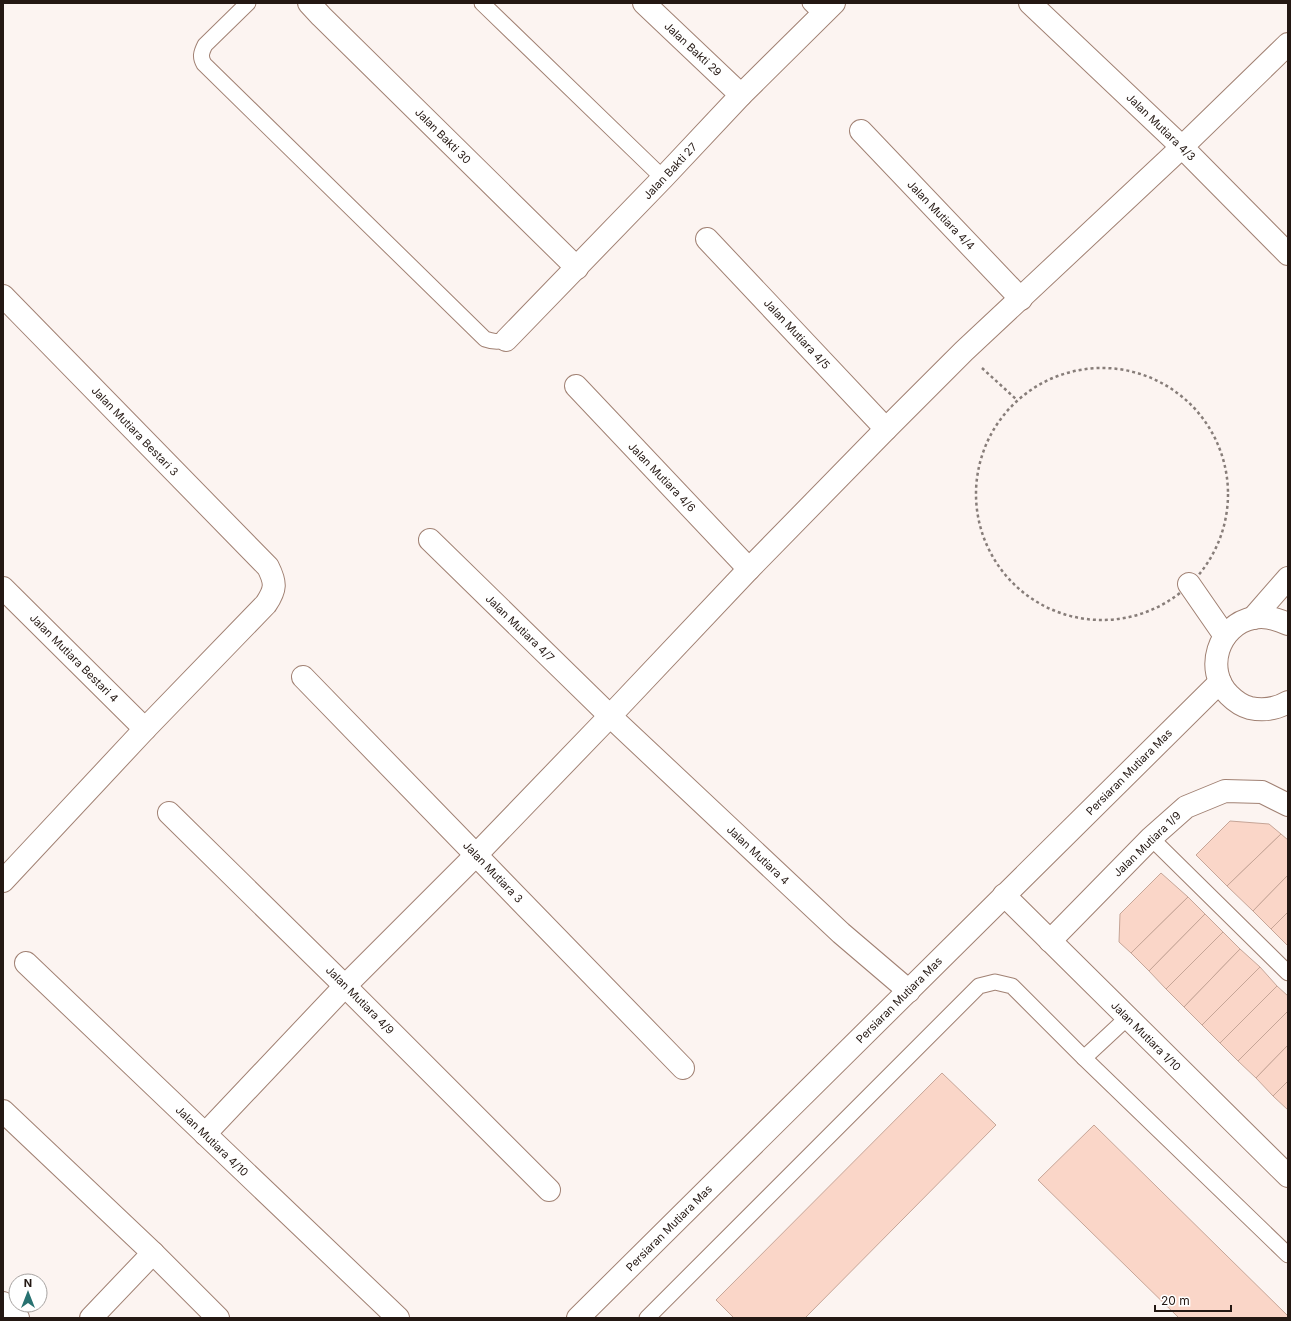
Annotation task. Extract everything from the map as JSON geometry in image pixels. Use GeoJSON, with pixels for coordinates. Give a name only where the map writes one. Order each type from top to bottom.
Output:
{"type":"FeatureCollection","features":[{"type":"Feature","properties":{"kind":"street","name":"Jalan Bakti 30"},"geometry":{"type":"LineString","coordinates":[[309,3],[577,268]]}},
{"type":"Feature","properties":{"kind":"street","name":"Jalan Bakti 29"},"geometry":{"type":"LineString","coordinates":[[644,3],[741,95]]}},
{"type":"Feature","properties":{"kind":"street","name":"Jalan Mutiara 4/3"},"geometry":{"type":"LineString","coordinates":[[1030,3],[1182,147],[1288,254]]}},
{"type":"Feature","properties":{"kind":"street","name":"Jalan Bakti 27"},"geometry":{"type":"LineString","coordinates":[[506,340],[663,178],[822,7]]}},
{"type":"Feature","properties":{"kind":"street"},"geometry":{"type":"LineString","coordinates":[[205,1134],[346,986],[476,855],[886,428],[964,351],[1182,147],[1288,44]]}},
{"type":"Feature","properties":{"kind":"street","name":"Jalan Mutiara 4/4"},"geometry":{"type":"LineString","coordinates":[[861,131],[1021,299]]}},
{"type":"Feature","properties":{"kind":"street","name":"Jalan Mutiara 4/5"},"geometry":{"type":"LineString","coordinates":[[707,239],[886,428]]}},
{"type":"Feature","properties":{"kind":"street","name":"Jalan Mutiara Bestari 3"},"geometry":{"type":"LineString","coordinates":[[3,296],[268,567],[274,579],[272,595],[266,604],[145,729]]}},
{"type":"Feature","properties":{"kind":"street","name":"Jalan Mutiara 4/6"},"geometry":{"type":"LineString","coordinates":[[576,386],[749,569]]}},
{"type":"Feature","properties":{"kind":"street","name":"Jalan Mutiara 4/7"},"geometry":{"type":"LineString","coordinates":[[430,540],[610,716]]}},
{"type":"Feature","properties":{"kind":"street"},"geometry":{"type":"LineString","coordinates":[[1253,618],[1288,578]]}},
{"type":"Feature","properties":{"kind":"street"},"geometry":{"type":"LineString","coordinates":[[1189,584],[1225,636]]}},
{"type":"Feature","properties":{"kind":"street","name":"Jalan Mutiara Bestari 4"},"geometry":{"type":"LineString","coordinates":[[3,588],[145,729]]}},
{"type":"Feature","properties":{"kind":"street"},"geometry":{"type":"LineString","coordinates":[[1286,706],[1258,710],[1246,707],[1235,701],[1226,692],[1220,682],[1216,670],[1216,658],[1219,646],[1225,636],[1242,621],[1266,617],[1288,624]]}},
{"type":"Feature","properties":{"kind":"street","name":"Jalan Mutiara 3"},"geometry":{"type":"LineString","coordinates":[[302,677],[684,1068]]}},
{"type":"Feature","properties":{"kind":"street","name":"Persiaran Mutiara Mas"},"geometry":{"type":"LineString","coordinates":[[578,1318],[1220,682]]}},
{"type":"Feature","properties":{"kind":"street","name":"Jalan Mutiara 4"},"geometry":{"type":"LineString","coordinates":[[610,716],[841,933],[909,991]]}},
{"type":"Feature","properties":{"kind":"street"},"geometry":{"type":"LineString","coordinates":[[3,881],[145,729]]}},
{"type":"Feature","properties":{"kind":"street","name":"Jalan Mutiara 1/9"},"geometry":{"type":"LineString","coordinates":[[1050,941],[1151,838],[1186,807],[1225,791],[1262,792],[1288,805]]}},
{"type":"Feature","properties":{"kind":"street","name":"Jalan Mutiara 4/9"},"geometry":{"type":"LineString","coordinates":[[169,812],[346,986],[549,1190]]}},
{"type":"Feature","properties":{"kind":"street","name":"Jalan Mutiara 1/10"},"geometry":{"type":"LineString","coordinates":[[1004,895],[1288,1176]]}},
{"type":"Feature","properties":{"kind":"street","name":"Jalan Mutiara 4/10"},"geometry":{"type":"LineString","coordinates":[[26,963],[398,1318]]}},
{"type":"Feature","properties":{"kind":"street"},"geometry":{"type":"LineString","coordinates":[[3,1110],[154,1253],[218,1318]]}},
{"type":"Feature","properties":{"kind":"street"},"geometry":{"type":"LineString","coordinates":[[91,1318],[154,1253]]}},
{"type":"Feature","properties":{"kind":"street"},"geometry":{"type":"LineString","coordinates":[[3,1303],[18,1318]]}},
{"type":"Feature","properties":{"kind":"lane"},"geometry":{"type":"LineString","coordinates":[[248,3],[205,45],[201,58],[204,64],[485,339],[491,342],[506,340]]}},
{"type":"Feature","properties":{"kind":"lane"},"geometry":{"type":"LineString","coordinates":[[482,3],[663,178]]}},
{"type":"Feature","properties":{"kind":"lane"},"geometry":{"type":"LineString","coordinates":[[1151,838],[1288,973]]}},
{"type":"Feature","properties":{"kind":"lane"},"geometry":{"type":"LineString","coordinates":[[647,1318],[979,986],[995,982],[1012,986],[1084,1058],[1288,1255]]}},
{"type":"Feature","properties":{"kind":"lane"},"geometry":{"type":"LineString","coordinates":[[1084,1058],[1127,1018]]}},
{"type":"Feature","properties":{"kind":"path"},"geometry":{"type":"LineString","coordinates":[[964,351],[1017,400]]}},
{"type":"Feature","properties":{"kind":"path"},"geometry":{"type":"LineString","coordinates":[[1098,368],[1141,374],[1180,393],[1210,426],[1227,466],[1230,509],[1217,551],[1189,584],[1156,607],[1118,618],[1077,617],[1040,604],[1008,579],[986,546],[975,508],[977,468],[992,431],[1017,400],[1055,378],[1098,368]]}},
{"type":"Feature","properties":{"kind":"building"},"geometry":{"type":"Polygon","coordinates":[[[1230,821],[1269,824],[1281,834],[1227,886],[1196,855],[1230,821]]]}},
{"type":"Feature","properties":{"kind":"building"},"geometry":{"type":"Polygon","coordinates":[[[1281,834],[1288,840],[1288,875],[1253,911],[1227,886],[1281,834]]]}},
{"type":"Feature","properties":{"kind":"building"},"geometry":{"type":"Polygon","coordinates":[[[1161,873],[1188,897],[1131,953],[1119,942],[1120,914],[1161,873]]]}},
{"type":"Feature","properties":{"kind":"building"},"geometry":{"type":"Polygon","coordinates":[[[1288,875],[1288,912],[1271,929],[1253,911],[1288,875]]]}},
{"type":"Feature","properties":{"kind":"building"},"geometry":{"type":"Polygon","coordinates":[[[1188,897],[1205,914],[1149,971],[1131,953],[1188,897]]]}},
{"type":"Feature","properties":{"kind":"building"},"geometry":{"type":"Polygon","coordinates":[[[1288,912],[1288,946],[1271,929],[1288,912]]]}},
{"type":"Feature","properties":{"kind":"building"},"geometry":{"type":"Polygon","coordinates":[[[1205,914],[1223,932],[1166,989],[1149,971],[1205,914]]]}},
{"type":"Feature","properties":{"kind":"building"},"geometry":{"type":"Polygon","coordinates":[[[1223,932],[1240,949],[1184,1007],[1166,989],[1223,932]]]}},
{"type":"Feature","properties":{"kind":"building"},"geometry":{"type":"Polygon","coordinates":[[[1240,949],[1260,967],[1202,1025],[1184,1007],[1240,949]]]}},
{"type":"Feature","properties":{"kind":"building"},"geometry":{"type":"Polygon","coordinates":[[[1260,967],[1277,986],[1220,1043],[1202,1025],[1260,967]]]}},
{"type":"Feature","properties":{"kind":"building"},"geometry":{"type":"Polygon","coordinates":[[[1277,986],[1288,996],[1288,1011],[1238,1061],[1220,1043],[1277,986]]]}},
{"type":"Feature","properties":{"kind":"building"},"geometry":{"type":"Polygon","coordinates":[[[1288,1011],[1288,1045],[1256,1078],[1238,1061],[1288,1011]]]}},
{"type":"Feature","properties":{"kind":"building"},"geometry":{"type":"Polygon","coordinates":[[[1288,1045],[1288,1081],[1273,1096],[1256,1078],[1288,1045]]]}},
{"type":"Feature","properties":{"kind":"building"},"geometry":{"type":"Polygon","coordinates":[[[942,1073],[996,1125],[805,1318],[734,1318],[716,1300],[942,1073]]]}},
{"type":"Feature","properties":{"kind":"building"},"geometry":{"type":"Polygon","coordinates":[[[1288,1081],[1288,1110],[1273,1096],[1288,1081]]]}},
{"type":"Feature","properties":{"kind":"building"},"geometry":{"type":"Polygon","coordinates":[[[1094,1125],[1288,1316],[1288,1318],[1179,1318],[1038,1180],[1094,1125]]]}}]}
